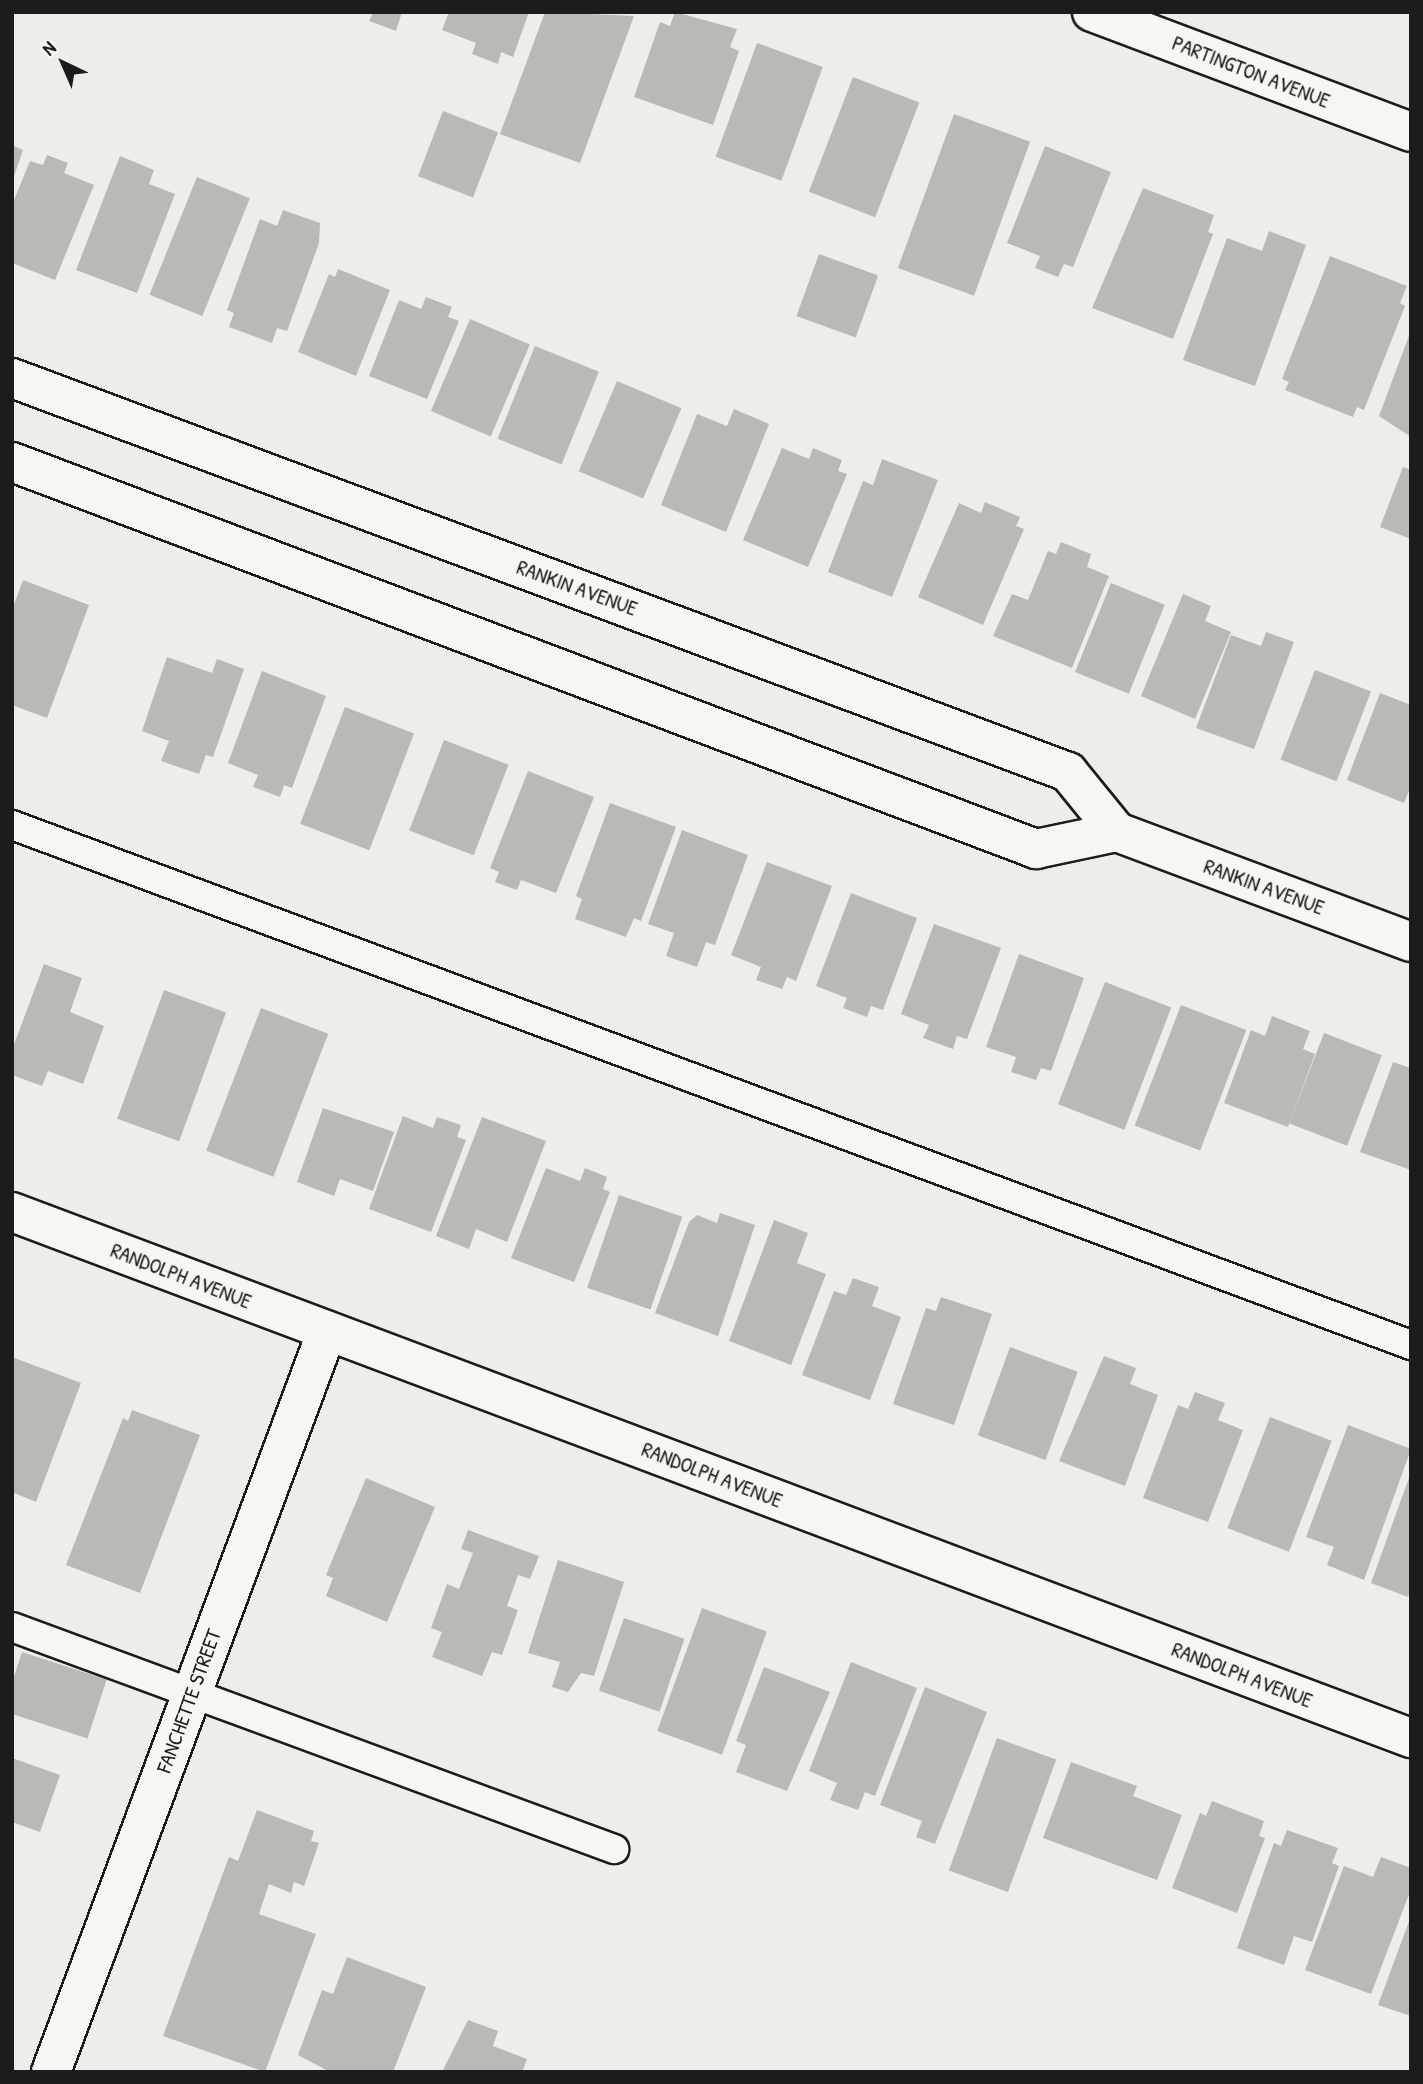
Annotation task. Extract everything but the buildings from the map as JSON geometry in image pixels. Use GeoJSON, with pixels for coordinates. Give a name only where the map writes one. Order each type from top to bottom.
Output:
{"type":"FeatureCollection","features":[{"type":"Feature","properties":{"kind":"street","name":"PARTINGTON AVENUE"},"geometry":{"type":"LineString","coordinates":[[1092,12],[1411,132]]}},
{"type":"Feature","properties":{"kind":"street","name":"RANKIN AVENUE"},"geometry":{"type":"LineString","coordinates":[[12,378],[1068,772],[1117,832],[1411,942]]}},
{"type":"Feature","properties":{"kind":"street"},"geometry":{"type":"LineString","coordinates":[[12,462],[1036,849],[1117,832]]}},
{"type":"Feature","properties":{"kind":"street","name":"RANDOLPH AVENUE"},"geometry":{"type":"LineString","coordinates":[[12,1212],[1411,1738]]}},
{"type":"Feature","properties":{"kind":"street","name":"FANCHETTE STREET"},"geometry":{"type":"LineString","coordinates":[[51,2072],[327,1331]]}},
{"type":"Feature","properties":{"kind":"lane"},"geometry":{"type":"LineString","coordinates":[[12,825],[1411,1345]]}},
{"type":"Feature","properties":{"kind":"lane"},"geometry":{"type":"LineString","coordinates":[[12,1627],[614,1849]]}}]}
